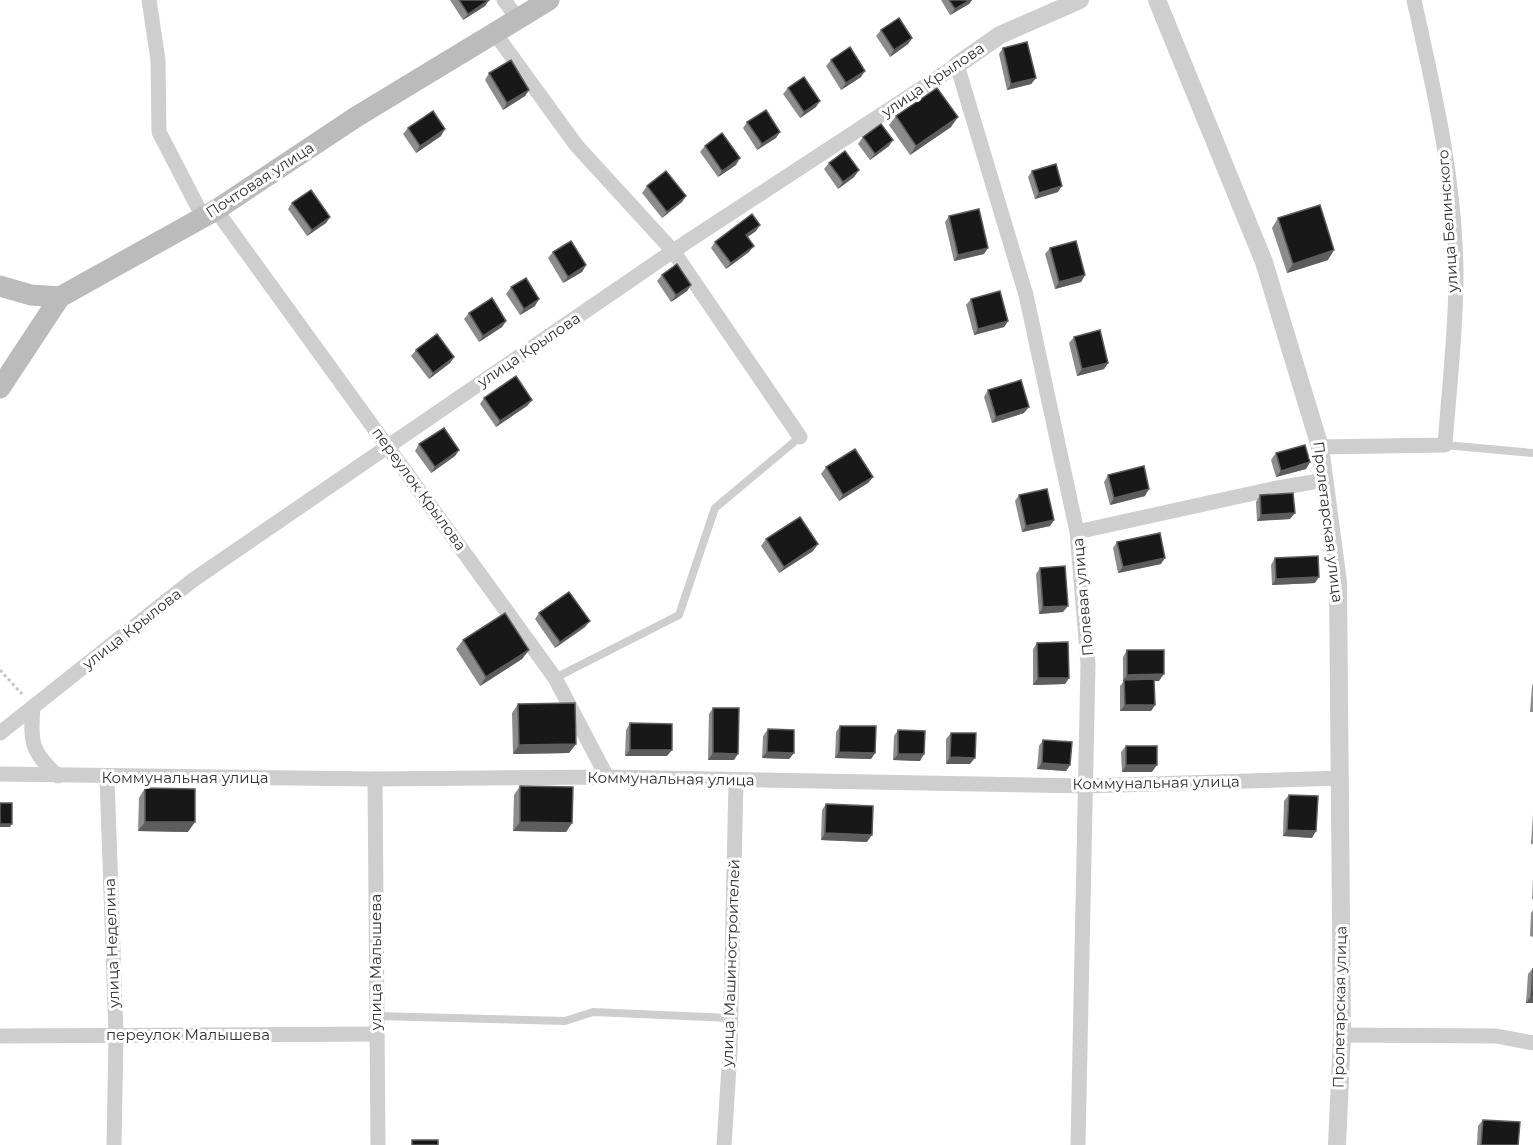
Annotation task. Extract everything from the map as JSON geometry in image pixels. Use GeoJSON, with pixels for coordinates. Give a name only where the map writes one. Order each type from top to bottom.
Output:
{"type":"FeatureCollection","features":[{"type":"Feature","properties":{"kind":"main road","name":"Почтовая улица"},"geometry":{"type":"LineString","coordinates":[[0,388],[60,297],[210,213],[356,117],[549,0]]}},
{"type":"Feature","properties":{"kind":"main road"},"geometry":{"type":"LineString","coordinates":[[0,286],[31,295],[60,297]]}},
{"type":"Feature","properties":{"kind":"street","name":"переулок Крылова"},"geometry":{"type":"LineString","coordinates":[[149,0],[158,60],[159,132],[210,213],[389,447],[555,678],[607,777]]}},
{"type":"Feature","properties":{"kind":"street"},"geometry":{"type":"LineString","coordinates":[[504,0],[518,20]]}},
{"type":"Feature","properties":{"kind":"street","name":"улица Крылова"},"geometry":{"type":"LineString","coordinates":[[0,733],[192,580],[673,251],[1000,35],[1080,0]]}},
{"type":"Feature","properties":{"kind":"street","name":"Пролетарская улица"},"geometry":{"type":"LineString","coordinates":[[1156,0],[1264,262],[1320,447],[1338,582],[1342,1035],[1337,1145]]}},
{"type":"Feature","properties":{"kind":"street","name":"улица Белинского"},"geometry":{"type":"LineString","coordinates":[[1414,0],[1437,102],[1449,188],[1455,265],[1445,446]]}},
{"type":"Feature","properties":{"kind":"street"},"geometry":{"type":"LineString","coordinates":[[494,32],[576,145],[673,251],[800,437]]}},
{"type":"Feature","properties":{"kind":"street","name":"Полевая улица"},"geometry":{"type":"LineString","coordinates":[[957,65],[1026,295],[1077,532],[1088,664],[1078,1145]]}},
{"type":"Feature","properties":{"kind":"street"},"geometry":{"type":"LineString","coordinates":[[1320,447],[1445,446]]}},
{"type":"Feature","properties":{"kind":"street"},"geometry":{"type":"LineString","coordinates":[[1077,532],[1272,489],[1325,480]]}},
{"type":"Feature","properties":{"kind":"street"},"geometry":{"type":"LineString","coordinates":[[33,707],[30,739],[41,760],[58,776]]}},
{"type":"Feature","properties":{"kind":"street","name":"Коммунальная улица"},"geometry":{"type":"LineString","coordinates":[[0,774],[375,779],[607,777],[1086,786],[1341,778]]}},
{"type":"Feature","properties":{"kind":"street","name":"улица Неделина"},"geometry":{"type":"LineString","coordinates":[[106,777],[116,1035],[114,1145]]}},
{"type":"Feature","properties":{"kind":"street","name":"улица Малышева"},"geometry":{"type":"LineString","coordinates":[[375,779],[375,1016],[378,1145]]}},
{"type":"Feature","properties":{"kind":"street","name":"улица Машиностроителей"},"geometry":{"type":"LineString","coordinates":[[724,1145],[730,1018],[736,781]]}},
{"type":"Feature","properties":{"kind":"street","name":"переулок Малышева"},"geometry":{"type":"LineString","coordinates":[[0,1036],[376,1034]]}},
{"type":"Feature","properties":{"kind":"street"},"geometry":{"type":"LineString","coordinates":[[1342,1035],[1497,1036],[1533,1043]]}},
{"type":"Feature","properties":{"kind":"lane"},"geometry":{"type":"LineString","coordinates":[[555,678],[679,615],[716,508],[800,437]]}},
{"type":"Feature","properties":{"kind":"lane"},"geometry":{"type":"LineString","coordinates":[[1445,446],[1533,453]]}},
{"type":"Feature","properties":{"kind":"lane"},"geometry":{"type":"LineString","coordinates":[[375,1016],[565,1022],[592,1012],[730,1018]]}},
{"type":"Feature","properties":{"kind":"path"},"geometry":{"type":"LineString","coordinates":[[0,670],[33,707]]}},
{"type":"Feature","properties":{"kind":"building"},"geometry":{"type":"Polygon","coordinates":[[[459,0],[489,0],[468,14],[459,0]]]}},
{"type":"Feature","properties":{"kind":"building"},"geometry":{"type":"Polygon","coordinates":[[[949,0],[970,0],[955,9],[949,0]]]}},
{"type":"Feature","properties":{"kind":"building"},"geometry":{"type":"Polygon","coordinates":[[[899,18],[912,38],[894,50],[881,30],[899,18]]]}},
{"type":"Feature","properties":{"kind":"building"},"geometry":{"type":"Polygon","coordinates":[[[1027,42],[1036,78],[1011,84],[1003,48],[1027,42]]]}},
{"type":"Feature","properties":{"kind":"building"},"geometry":{"type":"Polygon","coordinates":[[[850,47],[865,71],[846,83],[831,60],[850,47]]]}},
{"type":"Feature","properties":{"kind":"building"},"geometry":{"type":"Polygon","coordinates":[[[511,60],[529,90],[507,103],[489,73],[511,60]]]}},
{"type":"Feature","properties":{"kind":"building"},"geometry":{"type":"Polygon","coordinates":[[[804,77],[820,101],[804,112],[788,88],[804,77]]]}},
{"type":"Feature","properties":{"kind":"building"},"geometry":{"type":"Polygon","coordinates":[[[937,88],[958,117],[916,146],[896,116],[937,88]]]}},
{"type":"Feature","properties":{"kind":"building"},"geometry":{"type":"Polygon","coordinates":[[[766,110],[780,132],[762,144],[747,122],[766,110]]]}},
{"type":"Feature","properties":{"kind":"building"},"geometry":{"type":"Polygon","coordinates":[[[433,111],[445,129],[420,146],[408,128],[433,111]]]}},
{"type":"Feature","properties":{"kind":"building"},"geometry":{"type":"Polygon","coordinates":[[[881,124],[893,140],[875,154],[863,137],[881,124]]]}},
{"type":"Feature","properties":{"kind":"building"},"geometry":{"type":"Polygon","coordinates":[[[722,133],[740,158],[722,171],[705,146],[722,133]]]}},
{"type":"Feature","properties":{"kind":"building"},"geometry":{"type":"Polygon","coordinates":[[[845,151],[859,170],[843,182],[829,163],[845,151]]]}},
{"type":"Feature","properties":{"kind":"building"},"geometry":{"type":"Polygon","coordinates":[[[1056,164],[1062,186],[1039,193],[1032,171],[1056,164]]]}},
{"type":"Feature","properties":{"kind":"building"},"geometry":{"type":"Polygon","coordinates":[[[666,171],[686,196],[667,212],[647,186],[666,171]]]}},
{"type":"Feature","properties":{"kind":"building"},"geometry":{"type":"Polygon","coordinates":[[[311,190],[330,217],[312,230],[292,203],[311,190]]]}},
{"type":"Feature","properties":{"kind":"building"},"geometry":{"type":"Polygon","coordinates":[[[1320,205],[1334,250],[1293,264],[1278,218],[1320,205]]]}},
{"type":"Feature","properties":{"kind":"building"},"geometry":{"type":"Polygon","coordinates":[[[979,209],[988,248],[958,255],[949,216],[979,209]]]}},
{"type":"Feature","properties":{"kind":"building"},"geometry":{"type":"Polygon","coordinates":[[[752,214],[760,225],[746,235],[754,246],[731,263],[715,242],[752,214]]]}},
{"type":"Feature","properties":{"kind":"building"},"geometry":{"type":"Polygon","coordinates":[[[571,241],[586,265],[568,277],[553,252],[571,241]]]}},
{"type":"Feature","properties":{"kind":"building"},"geometry":{"type":"Polygon","coordinates":[[[1076,241],[1085,275],[1059,282],[1050,248],[1076,241]]]}},
{"type":"Feature","properties":{"kind":"building"},"geometry":{"type":"Polygon","coordinates":[[[677,264],[691,285],[676,295],[662,275],[677,264]]]}},
{"type":"Feature","properties":{"kind":"building"},"geometry":{"type":"Polygon","coordinates":[[[526,278],[539,299],[524,309],[511,287],[526,278]]]}},
{"type":"Feature","properties":{"kind":"building"},"geometry":{"type":"Polygon","coordinates":[[[1000,291],[1008,321],[978,329],[971,299],[1000,291]]]}},
{"type":"Feature","properties":{"kind":"building"},"geometry":{"type":"Polygon","coordinates":[[[492,298],[506,321],[483,336],[469,313],[492,298]]]}},
{"type":"Feature","properties":{"kind":"building"},"geometry":{"type":"Polygon","coordinates":[[[1100,330],[1108,363],[1082,369],[1074,337],[1100,330]]]}},
{"type":"Feature","properties":{"kind":"building"},"geometry":{"type":"Polygon","coordinates":[[[437,334],[454,357],[433,373],[416,350],[437,334]]]}},
{"type":"Feature","properties":{"kind":"building"},"geometry":{"type":"Polygon","coordinates":[[[516,376],[532,400],[500,421],[484,398],[516,376]]]}},
{"type":"Feature","properties":{"kind":"building"},"geometry":{"type":"Polygon","coordinates":[[[1021,380],[1029,407],[996,417],[988,390],[1021,380]]]}},
{"type":"Feature","properties":{"kind":"building"},"geometry":{"type":"Polygon","coordinates":[[[444,428],[459,450],[435,467],[419,444],[444,428]]]}},
{"type":"Feature","properties":{"kind":"building"},"geometry":{"type":"Polygon","coordinates":[[[1305,445],[1310,462],[1281,471],[1276,453],[1305,445]]]}},
{"type":"Feature","properties":{"kind":"building"},"geometry":{"type":"Polygon","coordinates":[[[855,449],[873,477],[843,495],[826,467],[855,449]]]}},
{"type":"Feature","properties":{"kind":"building"},"geometry":{"type":"Polygon","coordinates":[[[1144,466],[1149,489],[1114,498],[1108,475],[1144,466]]]}},
{"type":"Feature","properties":{"kind":"building"},"geometry":{"type":"Polygon","coordinates":[[[1047,489],[1054,520],[1026,526],[1019,495],[1047,489]]]}},
{"type":"Feature","properties":{"kind":"building"},"geometry":{"type":"Polygon","coordinates":[[[1293,493],[1295,513],[1261,515],[1260,495],[1293,493]]]}},
{"type":"Feature","properties":{"kind":"building"},"geometry":{"type":"Polygon","coordinates":[[[800,517],[818,544],[784,567],[766,539],[800,517]]]}},
{"type":"Feature","properties":{"kind":"building"},"geometry":{"type":"Polygon","coordinates":[[[1160,533],[1165,558],[1123,567],[1117,542],[1160,533]]]}},
{"type":"Feature","properties":{"kind":"building"},"geometry":{"type":"Polygon","coordinates":[[[1318,556],[1319,577],[1276,579],[1275,558],[1318,556]]]}},
{"type":"Feature","properties":{"kind":"building"},"geometry":{"type":"Polygon","coordinates":[[[1065,566],[1068,606],[1043,607],[1040,568],[1065,566]]]}},
{"type":"Feature","properties":{"kind":"building"},"geometry":{"type":"Polygon","coordinates":[[[569,592],[590,621],[560,642],[539,613],[569,592]]]}},
{"type":"Feature","properties":{"kind":"building"},"geometry":{"type":"Polygon","coordinates":[[[505,613],[529,650],[486,677],[463,640],[505,613]]]}},
{"type":"Feature","properties":{"kind":"building"},"geometry":{"type":"Polygon","coordinates":[[[1068,642],[1069,678],[1038,678],[1037,643],[1068,642]]]}},
{"type":"Feature","properties":{"kind":"building"},"geometry":{"type":"Polygon","coordinates":[[[1127,650],[1164,650],[1164,674],[1127,675],[1127,650]]]}},
{"type":"Feature","properties":{"kind":"building"},"geometry":{"type":"Polygon","coordinates":[[[1154,679],[1155,705],[1125,705],[1124,680],[1154,679]]]}},
{"type":"Feature","properties":{"kind":"building"},"geometry":{"type":"Polygon","coordinates":[[[575,703],[576,744],[519,745],[518,704],[575,703]]]}},
{"type":"Feature","properties":{"kind":"building"},"geometry":{"type":"Polygon","coordinates":[[[713,708],[739,708],[738,754],[713,753],[713,708]]]}},
{"type":"Feature","properties":{"kind":"building"},"geometry":{"type":"Polygon","coordinates":[[[630,723],[672,724],[672,750],[630,750],[630,723]]]}},
{"type":"Feature","properties":{"kind":"building"},"geometry":{"type":"Polygon","coordinates":[[[840,726],[876,726],[875,753],[839,752],[840,726]]]}},
{"type":"Feature","properties":{"kind":"building"},"geometry":{"type":"Polygon","coordinates":[[[768,729],[794,730],[794,753],[767,752],[768,729]]]}},
{"type":"Feature","properties":{"kind":"building"},"geometry":{"type":"Polygon","coordinates":[[[898,730],[925,731],[924,754],[898,754],[898,730]]]}},
{"type":"Feature","properties":{"kind":"building"},"geometry":{"type":"Polygon","coordinates":[[[951,733],[976,733],[975,758],[950,757],[951,733]]]}},
{"type":"Feature","properties":{"kind":"building"},"geometry":{"type":"Polygon","coordinates":[[[1043,740],[1072,742],[1070,765],[1042,763],[1043,740]]]}},
{"type":"Feature","properties":{"kind":"building"},"geometry":{"type":"Polygon","coordinates":[[[1126,746],[1157,746],[1157,765],[1126,765],[1126,746]]]}},
{"type":"Feature","properties":{"kind":"building"},"geometry":{"type":"Polygon","coordinates":[[[520,786],[573,787],[572,823],[520,822],[520,786]]]}},
{"type":"Feature","properties":{"kind":"building"},"geometry":{"type":"Polygon","coordinates":[[[145,788],[195,789],[195,822],[145,822],[145,788]]]}},
{"type":"Feature","properties":{"kind":"building"},"geometry":{"type":"Polygon","coordinates":[[[1289,795],[1318,796],[1316,831],[1287,830],[1289,795]]]}},
{"type":"Feature","properties":{"kind":"building"},"geometry":{"type":"Polygon","coordinates":[[[0,803],[12,803],[12,824],[0,824],[0,803]]]}},
{"type":"Feature","properties":{"kind":"building"},"geometry":{"type":"Polygon","coordinates":[[[826,804],[873,806],[872,835],[825,833],[826,804]]]}},
{"type":"Feature","properties":{"kind":"building"},"geometry":{"type":"Polygon","coordinates":[[[1533,968],[1533,997],[1531,996],[1533,968]]]}},
{"type":"Feature","properties":{"kind":"building"},"geometry":{"type":"Polygon","coordinates":[[[1483,1120],[1520,1122],[1518,1145],[1481,1145],[1483,1120]]]}},
{"type":"Feature","properties":{"kind":"building"},"geometry":{"type":"Polygon","coordinates":[[[412,1140],[438,1140],[438,1145],[412,1145],[412,1140]]]}}]}
